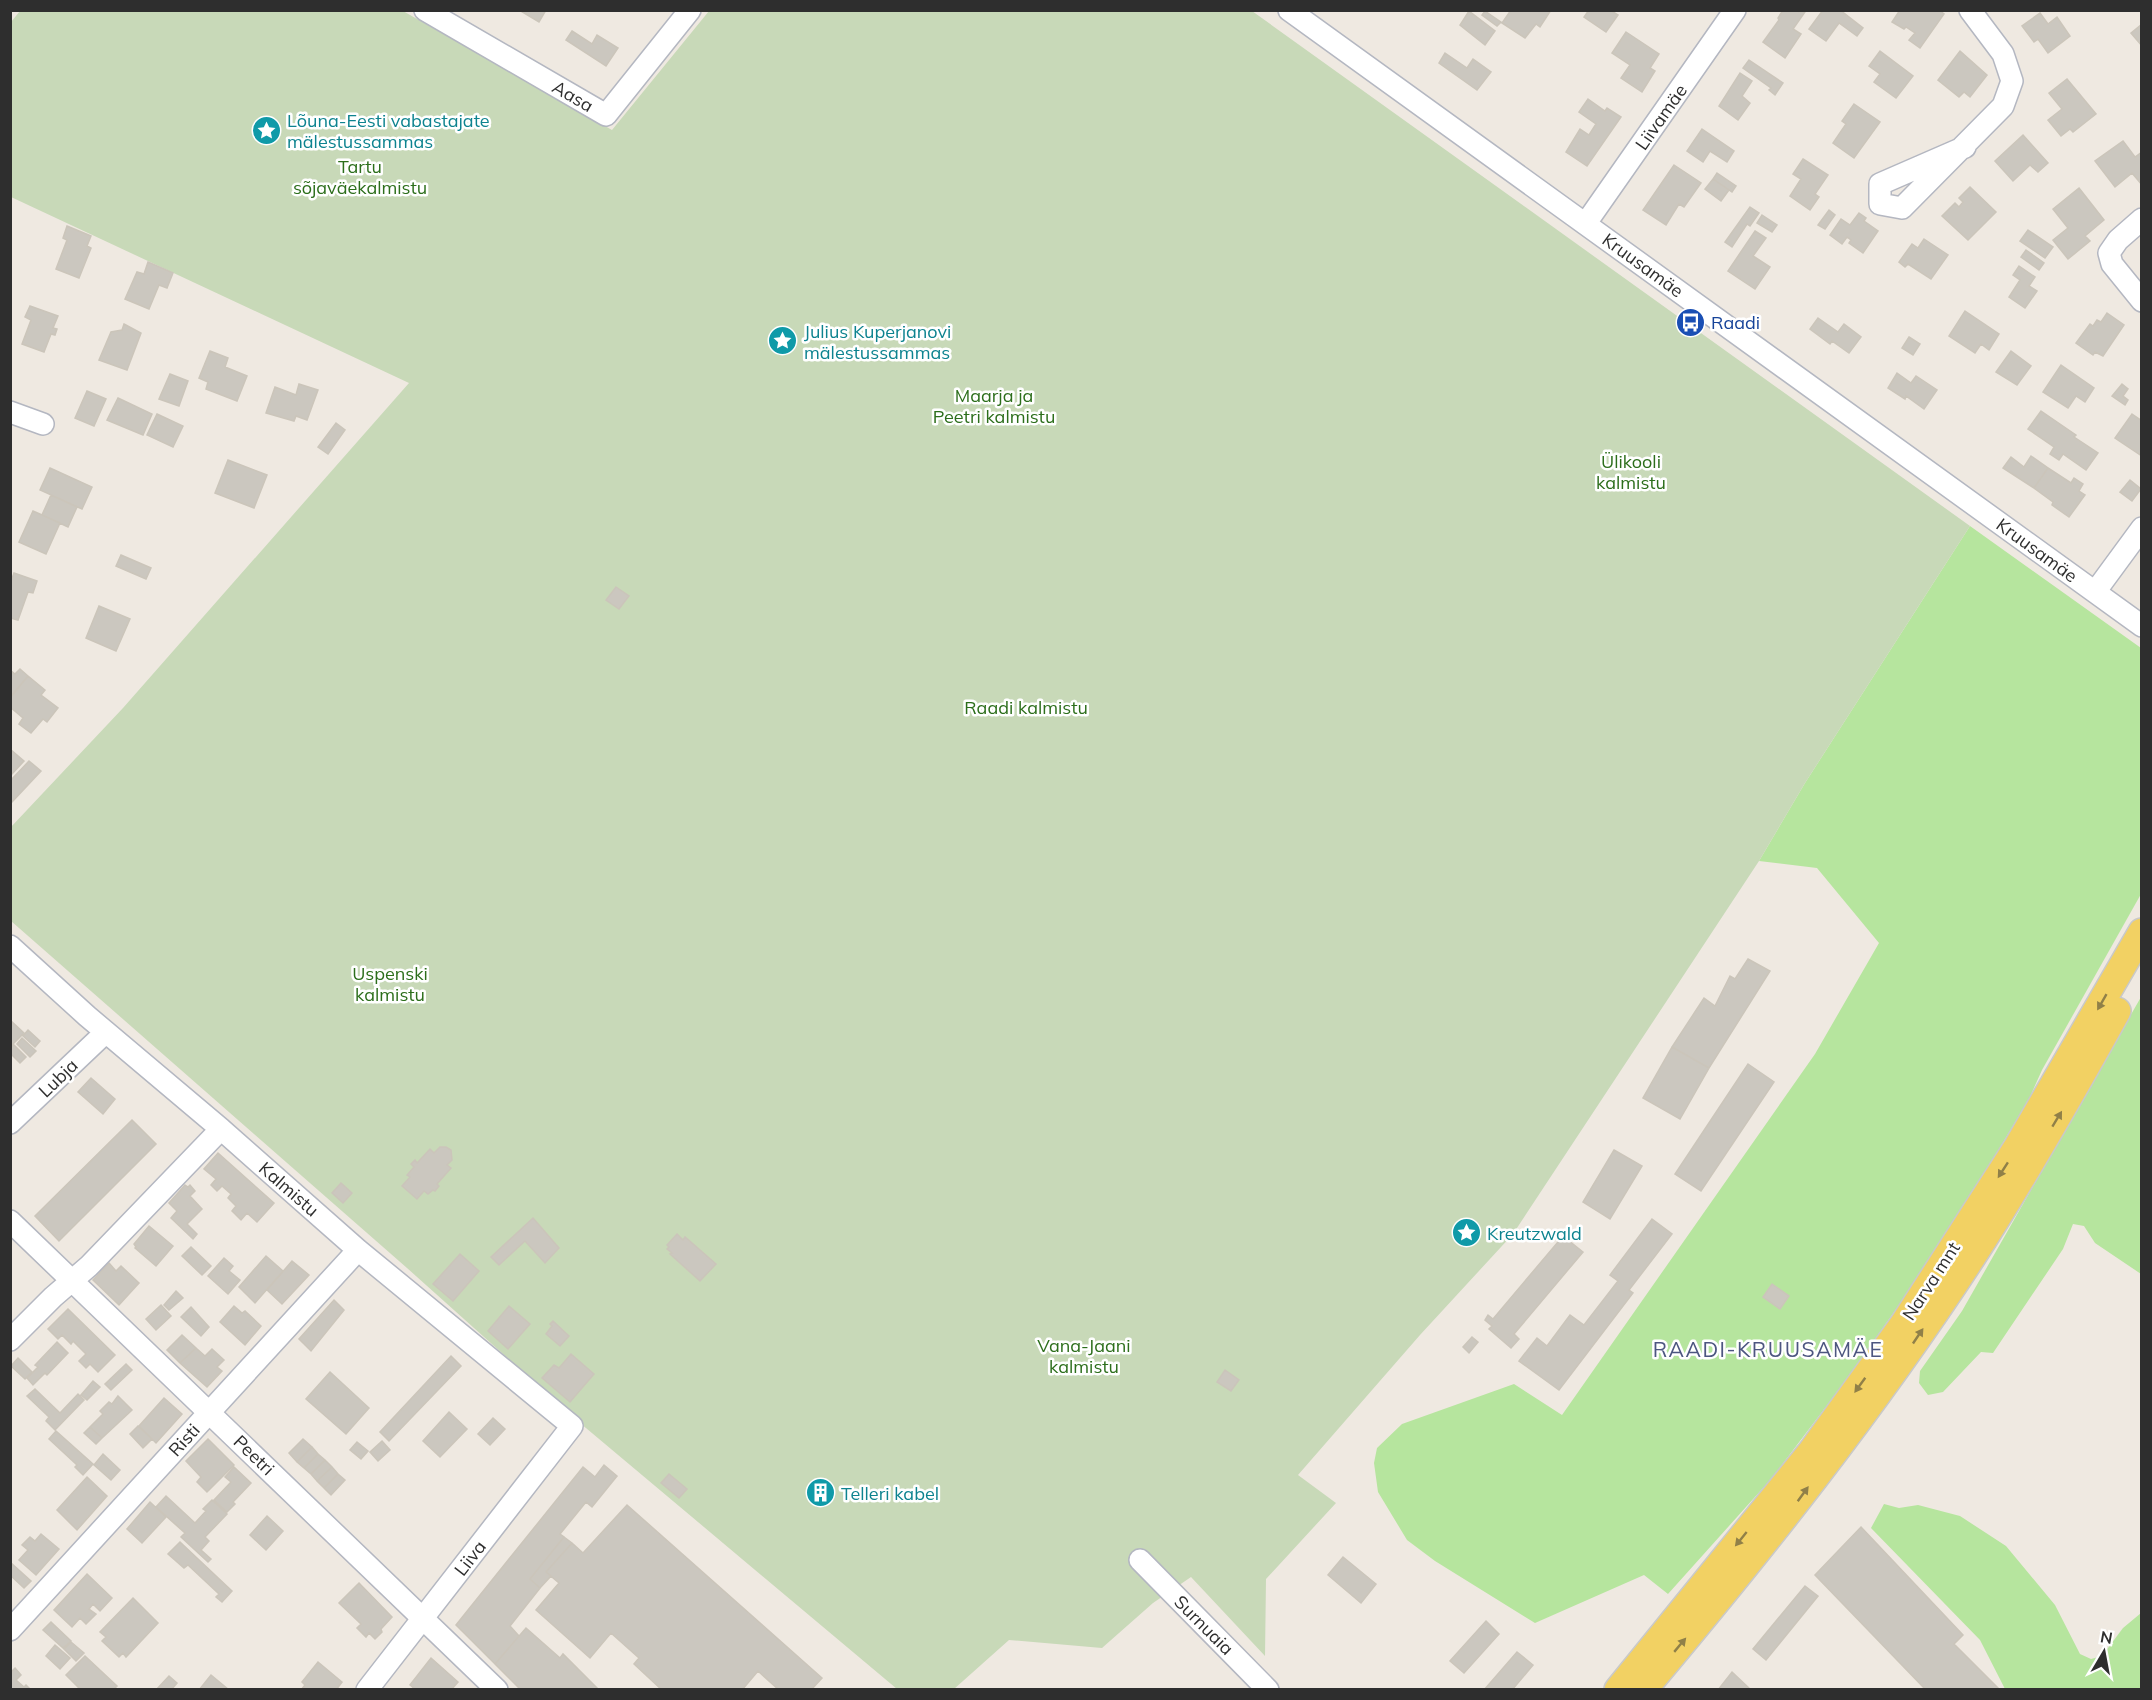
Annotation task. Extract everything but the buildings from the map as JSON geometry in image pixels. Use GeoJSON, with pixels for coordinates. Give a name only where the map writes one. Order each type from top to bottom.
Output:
{"type":"FeatureCollection","features":[{"type":"Feature","properties":{"kind":"main road","name":"Narva mnt"},"geometry":{"type":"LineString","coordinates":[[1618,1689],[1812,1451],[1903,1325],[2018,1146],[2142,932]]}},
{"type":"Feature","properties":{"kind":"main road","name":"Narva mnt"},"geometry":{"type":"LineString","coordinates":[[1643,1689],[1792,1509],[1896,1369],[1972,1257],[2020,1180],[2142,968]]}},
{"type":"Feature","properties":{"kind":"street","name":"Aasa"},"geometry":{"type":"LineString","coordinates":[[425,10],[606,115],[690,10]]}},
{"type":"Feature","properties":{"kind":"street","name":"Liivamäe"},"geometry":{"type":"LineString","coordinates":[[1586,223],[1735,10]]}},
{"type":"Feature","properties":{"kind":"street"},"geometry":{"type":"LineString","coordinates":[[1965,147],[2003,106],[2012,81],[2003,54],[1970,10]]}},
{"type":"Feature","properties":{"kind":"street","name":"Kruusamäe"},"geometry":{"type":"LineString","coordinates":[[1300,13],[2142,626]]}},
{"type":"Feature","properties":{"kind":"street"},"geometry":{"type":"LineString","coordinates":[[2142,219],[2118,240],[2109,253],[2112,264],[2142,301]]}},
{"type":"Feature","properties":{"kind":"street"},"geometry":{"type":"LineString","coordinates":[[10,412],[43,424]]}},
{"type":"Feature","properties":{"kind":"street"},"geometry":{"type":"LineString","coordinates":[[2095,592],[2142,528]]}},
{"type":"Feature","properties":{"kind":"street","name":"Kalmistu"},"geometry":{"type":"LineString","coordinates":[[10,946],[358,1250],[572,1426]]}},
{"type":"Feature","properties":{"kind":"street","name":"Lubja"},"geometry":{"type":"LineString","coordinates":[[10,1123],[106,1032]]}},
{"type":"Feature","properties":{"kind":"street"},"geometry":{"type":"LineString","coordinates":[[10,1340],[89,1266],[221,1129]]}},
{"type":"Feature","properties":{"kind":"street","name":"Peetri"},"geometry":{"type":"LineString","coordinates":[[10,1221],[497,1689]]}},
{"type":"Feature","properties":{"kind":"street","name":"Risti"},"geometry":{"type":"LineString","coordinates":[[10,1630],[358,1250]]}},
{"type":"Feature","properties":{"kind":"street","name":"Liiva"},"geometry":{"type":"LineString","coordinates":[[367,1689],[572,1426]]}},
{"type":"Feature","properties":{"kind":"street","name":"Surnuaia"},"geometry":{"type":"LineString","coordinates":[[1140,1560],[1268,1689]]}},
{"type":"Feature","properties":{"kind":"green space","name":"Raadi kalmistu"},"geometry":{"type":"Polygon","coordinates":[[[20,11],[403,11],[612,130],[709,11],[1252,11],[1970,526],[1805,783],[1759,861],[1513,1234],[1420,1335],[1298,1475],[1336,1503],[1266,1579],[1265,1656],[1191,1577],[1153,1603],[1102,1648],[1009,1640],[954,1689],[897,1689],[580,1423],[11,921],[11,827],[123,708],[409,383],[11,197],[11,22],[20,11]]]}},
{"type":"Feature","properties":{"kind":"green space"},"geometry":{"type":"Polygon","coordinates":[[[1970,526],[2141,648],[2141,894],[2042,1070],[2029,1099],[1944,1241],[1847,1379],[1772,1478],[1668,1594],[1644,1575],[1535,1623],[1435,1561],[1407,1540],[1378,1492],[1374,1463],[1377,1448],[1402,1424],[1514,1384],[1562,1415],[1815,1054],[1879,943],[1817,868],[1759,861],[1805,783],[1970,526]]]}},
{"type":"Feature","properties":{"kind":"green space"},"geometry":{"type":"Polygon","coordinates":[[[2141,997],[2141,1274],[2095,1243],[2084,1226],[2073,1224],[2063,1249],[1993,1353],[1981,1352],[1943,1392],[1928,1395],[1919,1383],[1920,1371],[1962,1311],[2141,997]]]}},
{"type":"Feature","properties":{"kind":"green space"},"geometry":{"type":"Polygon","coordinates":[[[1884,1504],[1899,1508],[1918,1505],[1960,1516],[2006,1546],[2055,1605],[2080,1654],[2091,1659],[2102,1656],[2123,1628],[2141,1613],[2141,1689],[2005,1689],[1980,1640],[1871,1528],[1884,1504]]]}},
{"type":"Feature","properties":{"kind":"place","name":"Lõuna-Eesti vabastajate mälestussammas"},"geometry":{"type":"Point","coordinates":[266,130]}},
{"type":"Feature","properties":{"kind":"place","name":"Raadi"},"geometry":{"type":"Point","coordinates":[1690,322]}},
{"type":"Feature","properties":{"kind":"place","name":"Julius Kuperjanovi mälestussammas"},"geometry":{"type":"Point","coordinates":[783,341]}},
{"type":"Feature","properties":{"kind":"place","name":"Kreutzwald"},"geometry":{"type":"Point","coordinates":[1466,1233]}},
{"type":"Feature","properties":{"kind":"place","name":"Telleri kabel"},"geometry":{"type":"Point","coordinates":[820,1493]}},
{"type":"Feature","properties":{"kind":"district","name":"RAADI-KRUUSAMÄE"},"geometry":{"type":"Point","coordinates":[1768,1349]}},
{"type":"Feature","properties":{"kind":"park label","name":"Tartu sõjaväekalmistu"},"geometry":{"type":"Point","coordinates":[360,176]}},
{"type":"Feature","properties":{"kind":"park label","name":"Maarja ja Peetri kalmistu"},"geometry":{"type":"Point","coordinates":[994,405]}},
{"type":"Feature","properties":{"kind":"park label","name":"Ülikooli kalmistu"},"geometry":{"type":"Point","coordinates":[1631,471]}},
{"type":"Feature","properties":{"kind":"park label","name":"Uspenski kalmistu"},"geometry":{"type":"Point","coordinates":[390,983]}},
{"type":"Feature","properties":{"kind":"park label","name":"Vana-Jaani kalmistu"},"geometry":{"type":"Point","coordinates":[1084,1355]}}]}
